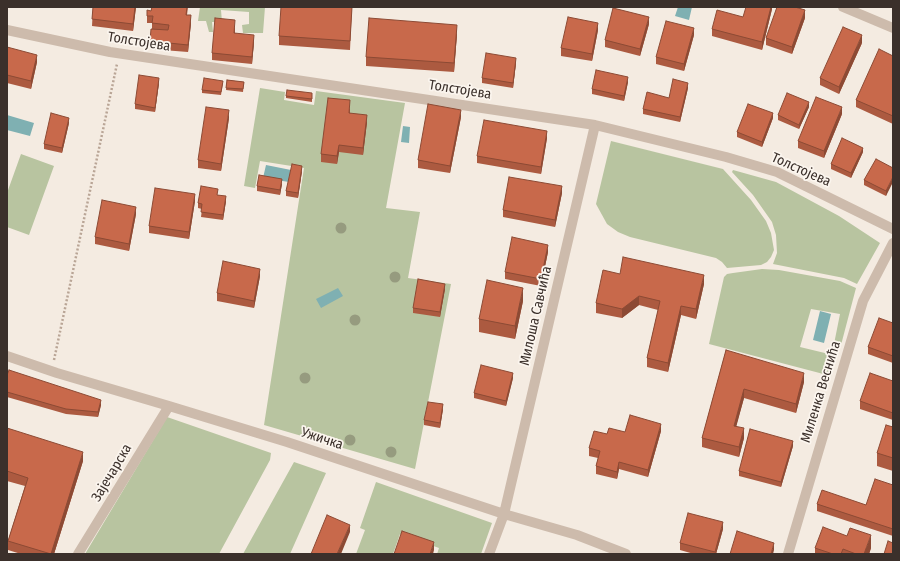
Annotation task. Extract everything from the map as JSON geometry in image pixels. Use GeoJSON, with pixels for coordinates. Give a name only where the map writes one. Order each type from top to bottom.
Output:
{"type":"FeatureCollection","features":[{"type":"Feature","properties":{"kind":"street"},"geometry":{"type":"LineString","coordinates":[[843,7],[893,28]]}},
{"type":"Feature","properties":{"kind":"street","name":"Толстојева"},"geometry":{"type":"LineString","coordinates":[[7,30],[119,53],[595,125],[718,155],[777,172],[893,230]]}},
{"type":"Feature","properties":{"kind":"street","name":"Милоша Савчића"},"geometry":{"type":"LineString","coordinates":[[489,554],[504,514],[595,125]]}},
{"type":"Feature","properties":{"kind":"street","name":"Миленка Веснића"},"geometry":{"type":"LineString","coordinates":[[788,554],[863,300],[893,243]]}},
{"type":"Feature","properties":{"kind":"street","name":"Ужичка"},"geometry":{"type":"LineString","coordinates":[[7,356],[287,442],[504,514],[577,535],[626,554]]}},
{"type":"Feature","properties":{"kind":"street","name":"Зајечарска"},"geometry":{"type":"LineString","coordinates":[[78,554],[169,406]]}},
{"type":"Feature","properties":{"kind":"path"},"geometry":{"type":"LineString","coordinates":[[52,371],[119,53]]}},
{"type":"Feature","properties":{"kind":"green space"},"geometry":{"type":"Polygon","coordinates":[[[200,7],[265,7],[263,33],[243,33],[242,25],[249,24],[249,12],[221,10],[222,22],[212,22],[213,32],[209,32],[206,21],[198,21],[200,7]]]}},
{"type":"Feature","properties":{"kind":"green space"},"geometry":{"type":"Polygon","coordinates":[[[260,88],[285,92],[284,100],[314,105],[316,91],[405,103],[386,208],[420,212],[408,278],[451,284],[415,469],[264,425],[304,168],[260,161],[255,188],[244,186],[260,88]]]}},
{"type":"Feature","properties":{"kind":"green space"},"geometry":{"type":"Polygon","coordinates":[[[611,141],[723,169],[751,200],[766,221],[771,233],[774,250],[771,257],[767,262],[761,265],[727,268],[716,258],[630,237],[618,232],[607,224],[596,204],[611,141]]]}},
{"type":"Feature","properties":{"kind":"green space"},"geometry":{"type":"Polygon","coordinates":[[[21,154],[54,166],[29,235],[7,227],[7,193],[21,154]]]}},
{"type":"Feature","properties":{"kind":"green space"},"geometry":{"type":"Polygon","coordinates":[[[733,170],[776,182],[839,216],[880,243],[857,284],[844,278],[773,264],[777,253],[776,235],[772,222],[753,195],[732,172],[733,170]]]}},
{"type":"Feature","properties":{"kind":"green space"},"geometry":{"type":"Polygon","coordinates":[[[762,269],[779,270],[840,281],[856,288],[841,345],[834,344],[840,314],[811,309],[800,347],[829,354],[832,348],[839,349],[831,376],[709,344],[724,277],[727,274],[762,269]]]}},
{"type":"Feature","properties":{"kind":"green space"},"geometry":{"type":"Polygon","coordinates":[[[167,417],[271,453],[270,460],[219,554],[85,554],[167,417]]]}},
{"type":"Feature","properties":{"kind":"green space"},"geometry":{"type":"Polygon","coordinates":[[[294,462],[326,473],[290,554],[243,554],[294,462]]]}},
{"type":"Feature","properties":{"kind":"green space"},"geometry":{"type":"Polygon","coordinates":[[[376,482],[492,523],[481,554],[437,554],[439,548],[400,534],[393,554],[356,554],[365,530],[360,528],[376,482]]]}},
{"type":"Feature","properties":{"kind":"water"},"geometry":{"type":"Polygon","coordinates":[[[678,7],[692,7],[689,20],[675,16],[678,7]]]}},
{"type":"Feature","properties":{"kind":"water"},"geometry":{"type":"Polygon","coordinates":[[[7,115],[34,123],[30,136],[7,130],[7,115]]]}},
{"type":"Feature","properties":{"kind":"water"},"geometry":{"type":"Polygon","coordinates":[[[403,126],[410,127],[409,143],[401,142],[403,126]]]}},
{"type":"Feature","properties":{"kind":"water"},"geometry":{"type":"Polygon","coordinates":[[[266,165],[291,170],[289,182],[263,178],[266,165]]]}},
{"type":"Feature","properties":{"kind":"water"},"geometry":{"type":"Polygon","coordinates":[[[338,288],[343,296],[321,308],[316,299],[338,288]]]}},
{"type":"Feature","properties":{"kind":"water"},"geometry":{"type":"Polygon","coordinates":[[[820,311],[831,314],[824,343],[813,340],[820,311]]]}},
{"type":"Feature","properties":{"kind":"building"},"geometry":{"type":"Polygon","coordinates":[[[93,7],[135,7],[133,24],[92,19],[93,7]]]}},
{"type":"Feature","properties":{"kind":"building"},"geometry":{"type":"Polygon","coordinates":[[[152,7],[187,7],[186,15],[191,15],[188,45],[150,41],[151,29],[168,30],[169,25],[152,23],[153,16],[147,16],[147,10],[151,11],[152,7]]]}},
{"type":"Feature","properties":{"kind":"building"},"geometry":{"type":"Polygon","coordinates":[[[281,7],[352,7],[350,41],[279,36],[281,7]]]}},
{"type":"Feature","properties":{"kind":"building"},"geometry":{"type":"Polygon","coordinates":[[[746,7],[771,7],[762,42],[712,29],[717,10],[743,17],[746,7]]]}},
{"type":"Feature","properties":{"kind":"building"},"geometry":{"type":"Polygon","coordinates":[[[777,7],[795,7],[805,10],[792,47],[766,38],[777,7]]]}},
{"type":"Feature","properties":{"kind":"building"},"geometry":{"type":"Polygon","coordinates":[[[613,8],[649,17],[640,49],[605,40],[613,8]]]}},
{"type":"Feature","properties":{"kind":"building"},"geometry":{"type":"Polygon","coordinates":[[[568,17],[598,23],[592,54],[561,48],[568,17]]]}},
{"type":"Feature","properties":{"kind":"building"},"geometry":{"type":"Polygon","coordinates":[[[215,18],[235,20],[234,33],[254,35],[252,57],[212,53],[215,18]]]}},
{"type":"Feature","properties":{"kind":"building"},"geometry":{"type":"Polygon","coordinates":[[[369,18],[457,25],[454,63],[366,57],[369,18]]]}},
{"type":"Feature","properties":{"kind":"building"},"geometry":{"type":"Polygon","coordinates":[[[666,21],[694,28],[684,64],[656,57],[666,21]]]}},
{"type":"Feature","properties":{"kind":"building"},"geometry":{"type":"Polygon","coordinates":[[[843,27],[862,35],[839,87],[820,78],[843,27]]]}},
{"type":"Feature","properties":{"kind":"building"},"geometry":{"type":"Polygon","coordinates":[[[7,47],[37,55],[31,81],[7,75],[7,47]]]}},
{"type":"Feature","properties":{"kind":"building"},"geometry":{"type":"Polygon","coordinates":[[[879,49],[893,56],[893,116],[856,100],[879,49]]]}},
{"type":"Feature","properties":{"kind":"building"},"geometry":{"type":"Polygon","coordinates":[[[486,53],[516,58],[513,83],[482,78],[486,53]]]}},
{"type":"Feature","properties":{"kind":"building"},"geometry":{"type":"Polygon","coordinates":[[[596,70],[628,77],[624,96],[592,89],[596,70]]]}},
{"type":"Feature","properties":{"kind":"building"},"geometry":{"type":"Polygon","coordinates":[[[139,75],[159,78],[155,108],[135,104],[139,75]]]}},
{"type":"Feature","properties":{"kind":"building"},"geometry":{"type":"Polygon","coordinates":[[[204,78],[223,81],[221,92],[202,90],[204,78]]]}},
{"type":"Feature","properties":{"kind":"building"},"geometry":{"type":"Polygon","coordinates":[[[673,79],[688,83],[680,117],[643,109],[647,92],[669,98],[673,79]]]}},
{"type":"Feature","properties":{"kind":"building"},"geometry":{"type":"Polygon","coordinates":[[[227,80],[244,82],[243,89],[226,88],[227,80]]]}},
{"type":"Feature","properties":{"kind":"building"},"geometry":{"type":"Polygon","coordinates":[[[287,90],[312,93],[312,99],[286,96],[287,90]]]}},
{"type":"Feature","properties":{"kind":"building"},"geometry":{"type":"Polygon","coordinates":[[[787,93],[809,102],[799,125],[778,115],[787,93]]]}},
{"type":"Feature","properties":{"kind":"building"},"geometry":{"type":"Polygon","coordinates":[[[816,97],[842,107],[824,151],[798,141],[816,97]]]}},
{"type":"Feature","properties":{"kind":"building"},"geometry":{"type":"Polygon","coordinates":[[[328,98],[350,100],[349,113],[367,115],[363,148],[339,145],[337,156],[321,154],[328,98]]]}},
{"type":"Feature","properties":{"kind":"building"},"geometry":{"type":"Polygon","coordinates":[[[428,104],[461,110],[450,166],[418,160],[428,104]]]}},
{"type":"Feature","properties":{"kind":"building"},"geometry":{"type":"Polygon","coordinates":[[[748,104],[773,113],[762,142],[737,132],[748,104]]]}},
{"type":"Feature","properties":{"kind":"building"},"geometry":{"type":"Polygon","coordinates":[[[206,107],[229,110],[221,164],[198,160],[206,107]]]}},
{"type":"Feature","properties":{"kind":"building"},"geometry":{"type":"Polygon","coordinates":[[[51,113],[69,118],[62,148],[44,144],[51,113]]]}},
{"type":"Feature","properties":{"kind":"building"},"geometry":{"type":"Polygon","coordinates":[[[484,120],[547,131],[541,167],[477,156],[484,120]]]}},
{"type":"Feature","properties":{"kind":"building"},"geometry":{"type":"Polygon","coordinates":[[[842,138],[863,148],[851,173],[831,164],[842,138]]]}},
{"type":"Feature","properties":{"kind":"building"},"geometry":{"type":"Polygon","coordinates":[[[876,159],[893,168],[893,177],[886,191],[864,180],[876,159]]]}},
{"type":"Feature","properties":{"kind":"building"},"geometry":{"type":"Polygon","coordinates":[[[292,164],[302,166],[298,193],[286,191],[292,164]]]}},
{"type":"Feature","properties":{"kind":"building"},"geometry":{"type":"Polygon","coordinates":[[[259,175],[282,179],[280,190],[257,186],[259,175]]]}},
{"type":"Feature","properties":{"kind":"building"},"geometry":{"type":"Polygon","coordinates":[[[509,177],[562,186],[555,220],[503,210],[509,177]]]}},
{"type":"Feature","properties":{"kind":"building"},"geometry":{"type":"Polygon","coordinates":[[[201,186],[218,189],[217,195],[226,196],[223,215],[201,212],[202,204],[198,203],[201,186]]]}},
{"type":"Feature","properties":{"kind":"building"},"geometry":{"type":"Polygon","coordinates":[[[155,188],[195,194],[189,232],[149,226],[155,188]]]}},
{"type":"Feature","properties":{"kind":"building"},"geometry":{"type":"Polygon","coordinates":[[[102,200],[136,207],[129,244],[95,237],[102,200]]]}},
{"type":"Feature","properties":{"kind":"building"},"geometry":{"type":"Polygon","coordinates":[[[512,237],[548,245],[541,279],[505,272],[512,237]]]}},
{"type":"Feature","properties":{"kind":"building"},"geometry":{"type":"Polygon","coordinates":[[[623,257],[704,275],[696,309],[681,306],[668,363],[647,358],[660,301],[639,296],[622,309],[596,303],[603,270],[620,274],[623,257]]]}},
{"type":"Feature","properties":{"kind":"building"},"geometry":{"type":"Polygon","coordinates":[[[223,261],[260,269],[254,301],[217,293],[223,261]]]}},
{"type":"Feature","properties":{"kind":"building"},"geometry":{"type":"Polygon","coordinates":[[[418,279],[445,284],[440,312],[413,308],[418,279]]]}},
{"type":"Feature","properties":{"kind":"building"},"geometry":{"type":"Polygon","coordinates":[[[487,280],[523,288],[515,326],[479,319],[487,280]]]}},
{"type":"Feature","properties":{"kind":"building"},"geometry":{"type":"Polygon","coordinates":[[[879,318],[893,323],[893,356],[868,347],[879,318]]]}},
{"type":"Feature","properties":{"kind":"building"},"geometry":{"type":"Polygon","coordinates":[[[726,350],[804,373],[796,404],[744,389],[734,426],[744,428],[739,447],[702,438],[726,350]]]}},
{"type":"Feature","properties":{"kind":"building"},"geometry":{"type":"Polygon","coordinates":[[[481,365],[513,373],[506,401],[474,393],[481,365]]]}},
{"type":"Feature","properties":{"kind":"building"},"geometry":{"type":"Polygon","coordinates":[[[9,370],[101,400],[98,412],[66,409],[7,392],[7,375],[9,370]]]}},
{"type":"Feature","properties":{"kind":"building"},"geometry":{"type":"Polygon","coordinates":[[[870,373],[893,381],[893,413],[860,401],[870,373]]]}},
{"type":"Feature","properties":{"kind":"building"},"geometry":{"type":"Polygon","coordinates":[[[428,402],[443,404],[440,423],[424,420],[428,402]]]}},
{"type":"Feature","properties":{"kind":"building"},"geometry":{"type":"Polygon","coordinates":[[[630,415],[661,424],[648,470],[619,462],[617,472],[596,466],[600,451],[589,448],[594,431],[607,434],[609,428],[625,432],[630,415]]]}},
{"type":"Feature","properties":{"kind":"building"},"geometry":{"type":"Polygon","coordinates":[[[886,425],[893,427],[893,458],[877,453],[886,425]]]}},
{"type":"Feature","properties":{"kind":"building"},"geometry":{"type":"Polygon","coordinates":[[[7,428],[83,452],[51,554],[8,541],[28,478],[7,471],[7,428]]]}},
{"type":"Feature","properties":{"kind":"building"},"geometry":{"type":"Polygon","coordinates":[[[750,429],[793,441],[781,482],[739,471],[750,429]]]}},
{"type":"Feature","properties":{"kind":"building"},"geometry":{"type":"Polygon","coordinates":[[[875,479],[893,485],[893,529],[817,504],[822,490],[866,505],[875,479]]]}},
{"type":"Feature","properties":{"kind":"building"},"geometry":{"type":"Polygon","coordinates":[[[688,513],[723,522],[715,552],[680,543],[688,513]]]}},
{"type":"Feature","properties":{"kind":"building"},"geometry":{"type":"Polygon","coordinates":[[[327,515],[350,525],[337,554],[311,554],[327,515]]]}},
{"type":"Feature","properties":{"kind":"building"},"geometry":{"type":"Polygon","coordinates":[[[823,527],[847,536],[850,528],[871,535],[864,554],[856,554],[843,549],[841,554],[833,554],[815,548],[823,527]]]}},
{"type":"Feature","properties":{"kind":"building"},"geometry":{"type":"Polygon","coordinates":[[[402,531],[434,542],[430,554],[394,554],[402,531]]]}},
{"type":"Feature","properties":{"kind":"building"},"geometry":{"type":"Polygon","coordinates":[[[737,531],[774,543],[771,554],[730,554],[737,531]]]}},
{"type":"Feature","properties":{"kind":"building"},"geometry":{"type":"Polygon","coordinates":[[[888,541],[893,543],[893,554],[884,554],[888,541]]]}}]}
